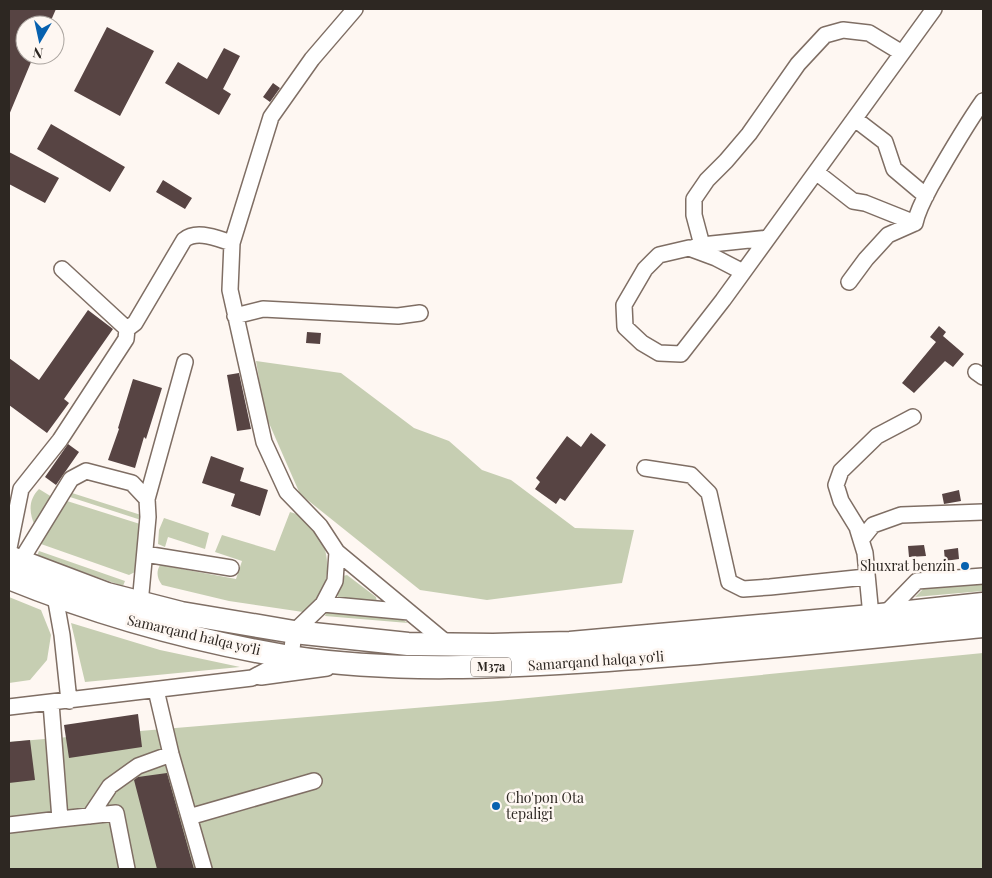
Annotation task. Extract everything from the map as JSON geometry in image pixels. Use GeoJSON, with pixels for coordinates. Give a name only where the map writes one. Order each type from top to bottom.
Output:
{"type":"FeatureCollection","features":[{"type":"Feature","properties":{"kind":"highway","name":"Samarqand halqa yoʻli"},"geometry":{"type":"LineString","coordinates":[[11,561],[55,596],[148,626],[205,640],[291,657],[358,663],[468,667],[539,665],[711,653],[983,626]]}},
{"type":"Feature","properties":{"kind":"highway","name":"Samarqand halqa yoʻli"},"geometry":{"type":"LineString","coordinates":[[11,561],[140,604],[225,622],[367,640],[449,645],[570,643],[983,604]]}},
{"type":"Feature","properties":{"kind":"street"},"geometry":{"type":"LineString","coordinates":[[355,9],[312,59],[271,117],[232,243],[230,290],[264,442],[287,492],[320,526],[337,552],[449,645]]}},
{"type":"Feature","properties":{"kind":"street"},"geometry":{"type":"LineString","coordinates":[[768,238],[696,247],[659,255],[645,269],[624,305],[625,327],[642,343],[659,352],[681,354],[744,272],[934,9]]}},
{"type":"Feature","properties":{"kind":"street"},"geometry":{"type":"LineString","coordinates":[[696,247],[694,199],[707,180],[749,134],[798,64],[825,35],[843,30],[869,33],[902,53]]}},
{"type":"Feature","properties":{"kind":"street"},"geometry":{"type":"LineString","coordinates":[[915,223],[917,212],[965,127],[981,110]]}},
{"type":"Feature","properties":{"kind":"street"},"geometry":{"type":"LineString","coordinates":[[854,119],[885,142],[894,169],[926,196]]}},
{"type":"Feature","properties":{"kind":"street"},"geometry":{"type":"LineString","coordinates":[[816,172],[853,201],[865,203],[915,223]]}},
{"type":"Feature","properties":{"kind":"street"},"geometry":{"type":"LineString","coordinates":[[849,282],[866,259],[888,235],[915,223]]}},
{"type":"Feature","properties":{"kind":"street"},"geometry":{"type":"LineString","coordinates":[[11,561],[20,489],[60,440],[126,339],[127,329],[135,323],[184,240],[189,236],[199,234],[232,243]]}},
{"type":"Feature","properties":{"kind":"street"},"geometry":{"type":"LineString","coordinates":[[696,247],[744,272]]}},
{"type":"Feature","properties":{"kind":"street"},"geometry":{"type":"LineString","coordinates":[[62,269],[127,329]]}},
{"type":"Feature","properties":{"kind":"street"},"geometry":{"type":"LineString","coordinates":[[236,316],[263,309],[398,316],[420,313]]}},
{"type":"Feature","properties":{"kind":"street"},"geometry":{"type":"LineString","coordinates":[[140,604],[148,517],[147,499],[185,362]]}},
{"type":"Feature","properties":{"kind":"street"},"geometry":{"type":"LineString","coordinates":[[913,417],[877,436],[841,471],[836,485],[841,501],[857,527],[865,553],[866,577],[878,615],[917,581],[983,576]]}},
{"type":"Feature","properties":{"kind":"street"},"geometry":{"type":"LineString","coordinates":[[645,468],[691,475],[710,493],[729,582],[743,589],[770,588],[866,577]]}},
{"type":"Feature","properties":{"kind":"street"},"geometry":{"type":"LineString","coordinates":[[11,561],[71,479],[86,471],[132,483],[147,499]]}},
{"type":"Feature","properties":{"kind":"street"},"geometry":{"type":"LineString","coordinates":[[861,540],[873,525],[901,515],[983,512]]}},
{"type":"Feature","properties":{"kind":"street"},"geometry":{"type":"LineString","coordinates":[[252,678],[291,657],[294,632],[323,604],[335,581],[337,552]]}},
{"type":"Feature","properties":{"kind":"street"},"geometry":{"type":"LineString","coordinates":[[145,554],[231,568]]}},
{"type":"Feature","properties":{"kind":"street"},"geometry":{"type":"LineString","coordinates":[[55,596],[62,635],[69,700]]}},
{"type":"Feature","properties":{"kind":"street"},"geometry":{"type":"LineString","coordinates":[[323,604],[409,612]]}},
{"type":"Feature","properties":{"kind":"street"},"geometry":{"type":"LineString","coordinates":[[9,707],[252,678],[358,663]]}},
{"type":"Feature","properties":{"kind":"street"},"geometry":{"type":"LineString","coordinates":[[156,690],[171,754],[204,869]]}},
{"type":"Feature","properties":{"kind":"street"},"geometry":{"type":"LineString","coordinates":[[51,703],[60,819]]}},
{"type":"Feature","properties":{"kind":"street"},"geometry":{"type":"LineString","coordinates":[[90,816],[110,786],[138,766],[171,754]]}},
{"type":"Feature","properties":{"kind":"street"},"geometry":{"type":"LineString","coordinates":[[189,817],[314,781]]}},
{"type":"Feature","properties":{"kind":"street"},"geometry":{"type":"LineString","coordinates":[[9,825],[116,813],[127,869]]}},
{"type":"Feature","properties":{"kind":"green space"},"geometry":{"type":"Polygon","coordinates":[[[256,361],[341,373],[414,428],[449,441],[482,470],[511,480],[575,528],[634,530],[622,583],[487,600],[420,590],[300,494],[265,414],[256,361]]]}},
{"type":"Feature","properties":{"kind":"green space"},"geometry":{"type":"Polygon","coordinates":[[[39,489],[52,497],[35,526],[31,502],[39,489]]]}},
{"type":"Feature","properties":{"kind":"green space"},"geometry":{"type":"Polygon","coordinates":[[[72,493],[141,515],[141,520],[70,497],[72,493]]]}},
{"type":"Feature","properties":{"kind":"green space"},"geometry":{"type":"Polygon","coordinates":[[[67,501],[140,524],[137,571],[129,575],[41,544],[67,501]]]}},
{"type":"Feature","properties":{"kind":"green space"},"geometry":{"type":"Polygon","coordinates":[[[290,512],[304,517],[312,524],[318,532],[326,552],[327,573],[325,583],[315,600],[303,612],[229,601],[162,585],[160,582],[158,573],[160,565],[236,579],[242,561],[215,552],[222,535],[275,551],[290,512]]]}},
{"type":"Feature","properties":{"kind":"green space"},"geometry":{"type":"Polygon","coordinates":[[[164,518],[209,533],[205,549],[168,537],[165,547],[158,544],[159,530],[164,518]]]}},
{"type":"Feature","properties":{"kind":"green space"},"geometry":{"type":"Polygon","coordinates":[[[39,551],[125,581],[123,586],[37,556],[39,551]]]}},
{"type":"Feature","properties":{"kind":"green space"},"geometry":{"type":"Polygon","coordinates":[[[347,575],[376,597],[377,603],[338,598],[337,593],[343,576],[347,575]]]}},
{"type":"Feature","properties":{"kind":"green space"},"geometry":{"type":"Polygon","coordinates":[[[983,583],[983,591],[915,597],[924,588],[983,583]]]}},
{"type":"Feature","properties":{"kind":"green space"},"geometry":{"type":"Polygon","coordinates":[[[9,597],[41,610],[51,635],[47,660],[30,680],[9,683],[9,597]]]}},
{"type":"Feature","properties":{"kind":"green space"},"geometry":{"type":"Polygon","coordinates":[[[328,609],[395,615],[408,623],[325,616],[328,609]]]}},
{"type":"Feature","properties":{"kind":"green space"},"geometry":{"type":"Polygon","coordinates":[[[71,623],[160,650],[240,667],[85,682],[71,623]]]}},
{"type":"Feature","properties":{"kind":"green space","name":"Cho'pon Ota tepaligi"},"geometry":{"type":"Polygon","coordinates":[[[983,653],[983,869],[9,869],[9,742],[498,701],[983,653]]]}},
{"type":"Feature","properties":{"kind":"building"},"geometry":{"type":"Polygon","coordinates":[[[9,9],[56,9],[53,15],[15,15],[15,65],[30,65],[9,115],[9,9]]]}},
{"type":"Feature","properties":{"kind":"building"},"geometry":{"type":"Polygon","coordinates":[[[107,27],[154,51],[120,116],[74,91],[107,27]]]}},
{"type":"Feature","properties":{"kind":"building"},"geometry":{"type":"Polygon","coordinates":[[[224,48],[240,56],[223,89],[231,94],[219,115],[165,83],[178,62],[207,79],[224,48]]]}},
{"type":"Feature","properties":{"kind":"building"},"geometry":{"type":"Polygon","coordinates":[[[273,83],[280,88],[270,102],[263,97],[273,83]]]}},
{"type":"Feature","properties":{"kind":"building"},"geometry":{"type":"Polygon","coordinates":[[[51,124],[125,167],[110,192],[37,149],[51,124]]]}},
{"type":"Feature","properties":{"kind":"building"},"geometry":{"type":"Polygon","coordinates":[[[9,152],[59,178],[45,203],[9,184],[9,152]]]}},
{"type":"Feature","properties":{"kind":"building"},"geometry":{"type":"Polygon","coordinates":[[[163,180],[192,198],[185,209],[156,192],[163,180]]]}},
{"type":"Feature","properties":{"kind":"building"},"geometry":{"type":"Polygon","coordinates":[[[88,310],[113,329],[64,399],[69,403],[47,433],[9,405],[9,358],[39,380],[88,310]]]}},
{"type":"Feature","properties":{"kind":"building"},"geometry":{"type":"Polygon","coordinates":[[[939,326],[946,332],[943,336],[964,354],[953,367],[945,361],[914,393],[902,383],[936,342],[930,337],[939,326]]]}},
{"type":"Feature","properties":{"kind":"building"},"geometry":{"type":"Polygon","coordinates":[[[307,332],[321,333],[320,344],[306,343],[307,332]]]}},
{"type":"Feature","properties":{"kind":"building"},"geometry":{"type":"Polygon","coordinates":[[[239,373],[251,429],[237,431],[227,375],[239,373]]]}},
{"type":"Feature","properties":{"kind":"building"},"geometry":{"type":"Polygon","coordinates":[[[133,379],[162,388],[135,468],[108,460],[133,379]]]}},
{"type":"Feature","properties":{"kind":"building"},"geometry":{"type":"Polygon","coordinates":[[[591,433],[606,445],[565,501],[560,498],[556,504],[535,489],[540,482],[536,478],[567,436],[581,447],[591,433]]]}},
{"type":"Feature","properties":{"kind":"building"},"geometry":{"type":"Polygon","coordinates":[[[68,444],[79,452],[56,485],[45,477],[68,444]]]}},
{"type":"Feature","properties":{"kind":"building"},"geometry":{"type":"Polygon","coordinates":[[[211,456],[244,468],[240,481],[268,490],[260,516],[231,506],[235,494],[202,483],[211,456]]]}},
{"type":"Feature","properties":{"kind":"building"},"geometry":{"type":"Polygon","coordinates":[[[959,490],[961,501],[944,504],[942,494],[959,490]]]}},
{"type":"Feature","properties":{"kind":"building"},"geometry":{"type":"Polygon","coordinates":[[[924,545],[926,556],[909,557],[908,546],[924,545]]]}},
{"type":"Feature","properties":{"kind":"building"},"geometry":{"type":"Polygon","coordinates":[[[958,548],[959,559],[945,561],[944,550],[958,548]]]}},
{"type":"Feature","properties":{"kind":"building"},"geometry":{"type":"Polygon","coordinates":[[[138,714],[142,747],[69,758],[64,725],[138,714]]]}},
{"type":"Feature","properties":{"kind":"building"},"geometry":{"type":"Polygon","coordinates":[[[30,740],[35,780],[9,783],[9,742],[30,740]]]}},
{"type":"Feature","properties":{"kind":"building"},"geometry":{"type":"Polygon","coordinates":[[[167,773],[194,869],[157,869],[134,780],[138,777],[167,773]]]}},
{"type":"Feature","properties":{"kind":"place","name":"Shuxrat benzin"},"geometry":{"type":"Point","coordinates":[965,566]}},
{"type":"Feature","properties":{"kind":"place","name":"Cho'pon Ota tepaligi"},"geometry":{"type":"Point","coordinates":[496,806]}}]}
